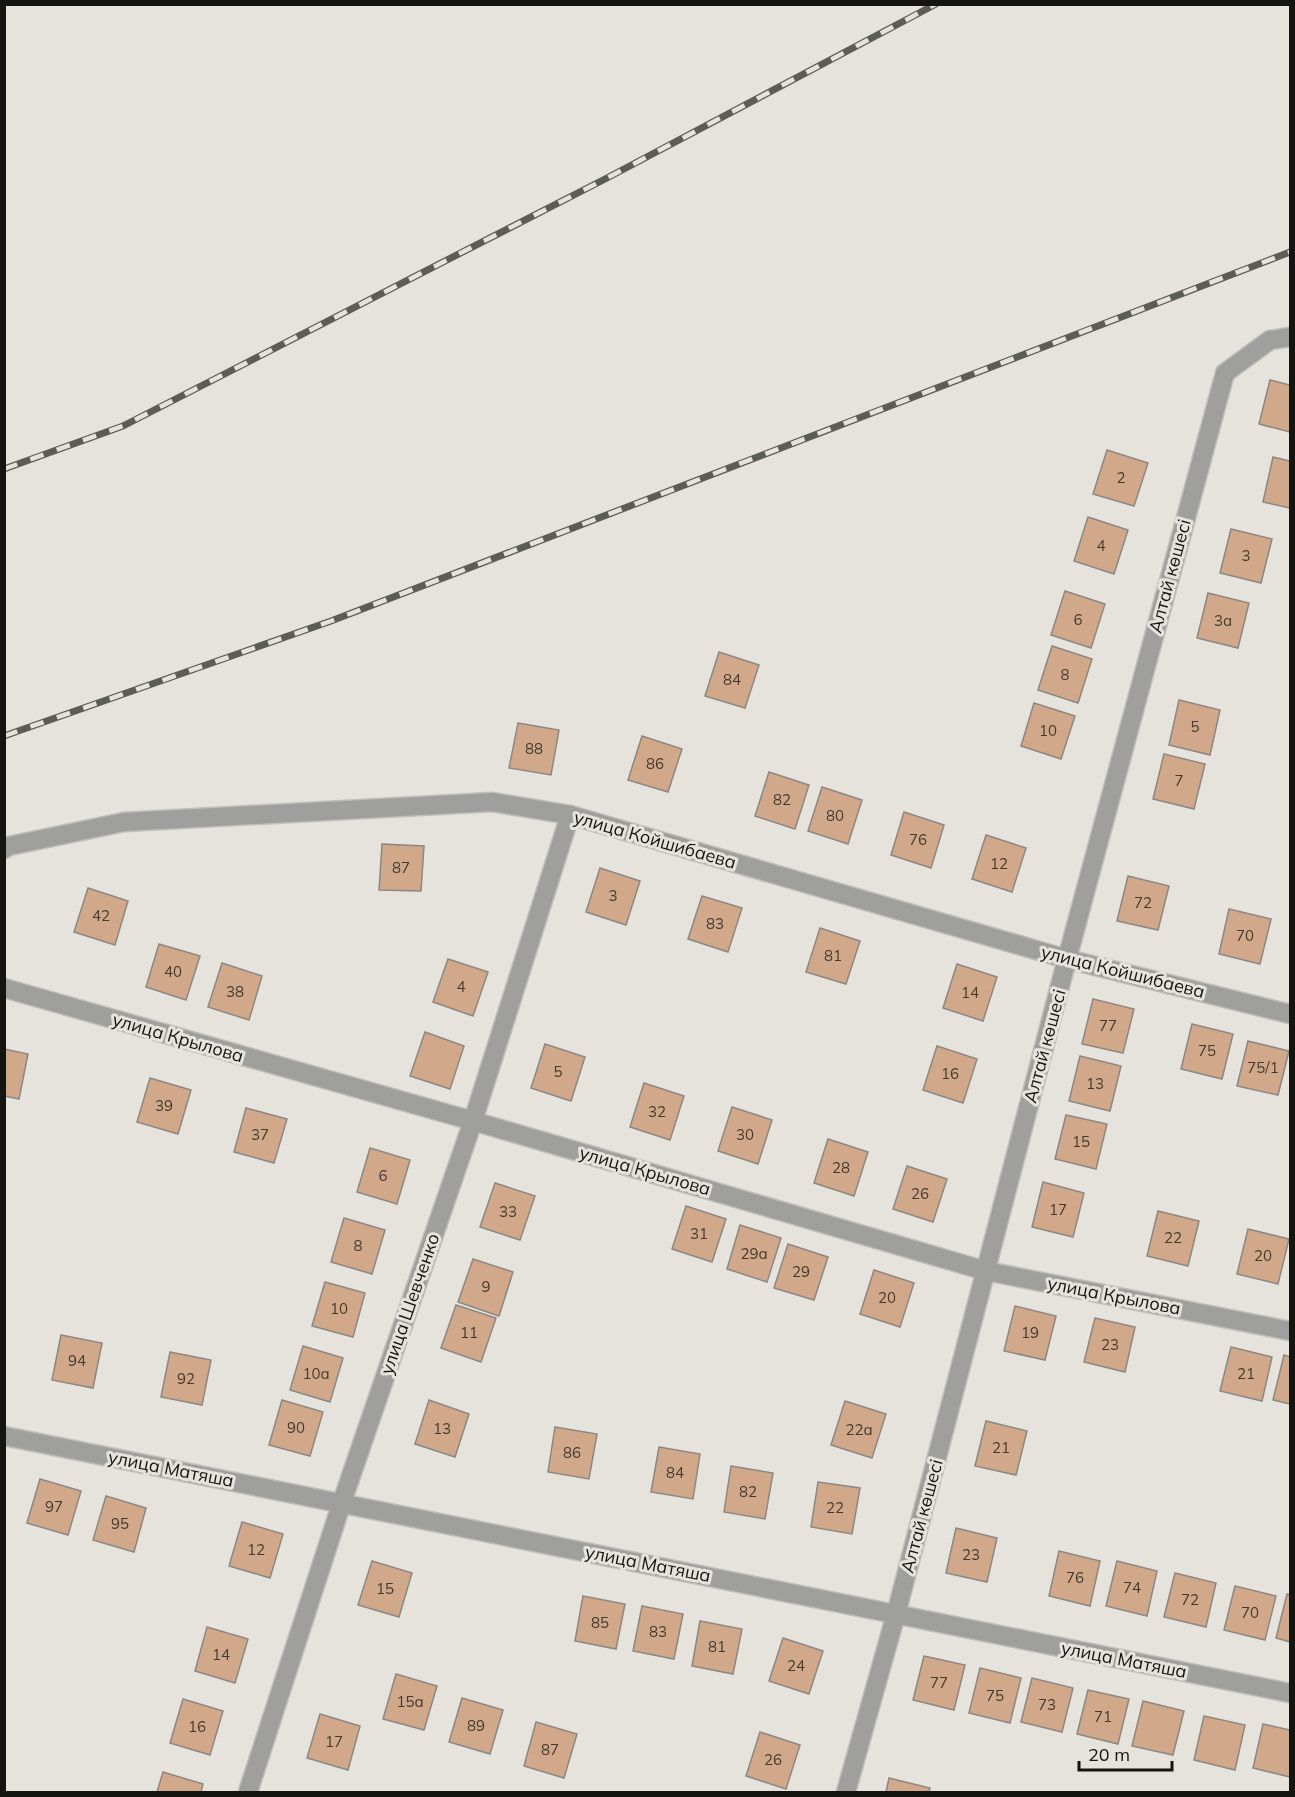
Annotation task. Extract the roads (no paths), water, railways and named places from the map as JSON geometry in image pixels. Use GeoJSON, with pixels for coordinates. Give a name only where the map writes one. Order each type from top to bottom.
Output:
{"type":"FeatureCollection","features":[{"type":"Feature","properties":{"kind":"street","name":"Алтай көшесі"},"geometry":{"type":"LineString","coordinates":[[846,1792],[896,1614],[1067,959],[1225,373],[1270,340],[1290,337]]}},
{"type":"Feature","properties":{"kind":"street","name":"улица Койшибаева"},"geometry":{"type":"LineString","coordinates":[[4,849],[9,846],[124,822],[492,802],[570,815],[1067,959],[1290,1014]]}},
{"type":"Feature","properties":{"kind":"street","name":"улица Шевченко"},"geometry":{"type":"LineString","coordinates":[[248,1792],[342,1502],[473,1121],[570,815]]}},
{"type":"Feature","properties":{"kind":"street","name":"улица Крылова"},"geometry":{"type":"LineString","coordinates":[[4,988],[473,1121],[986,1271],[1290,1331]]}},
{"type":"Feature","properties":{"kind":"street","name":"улица Матяша"},"geometry":{"type":"LineString","coordinates":[[4,1436],[1290,1693]]}},
{"type":"Feature","properties":{"kind":"railway"},"geometry":{"type":"LineString","coordinates":[[4,469],[123,426],[607,178],[936,4]]}},
{"type":"Feature","properties":{"kind":"railway"},"geometry":{"type":"LineString","coordinates":[[4,736],[331,621],[1290,252]]}}]}
